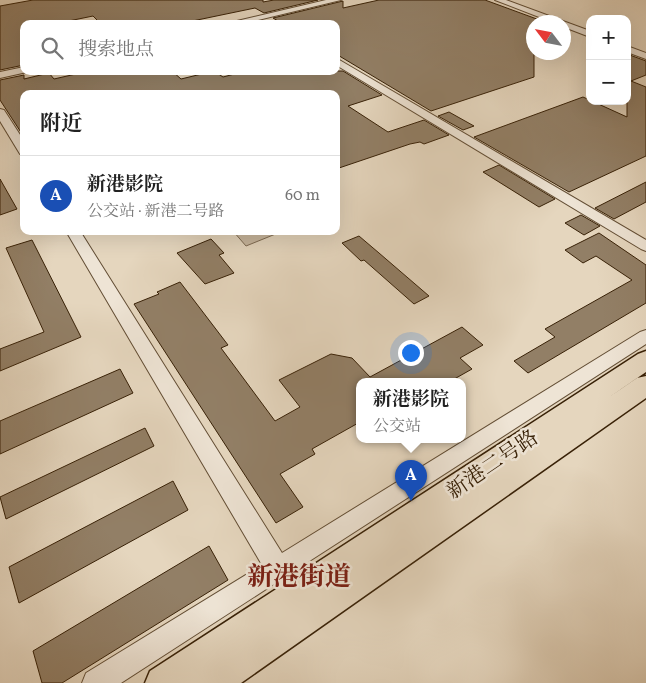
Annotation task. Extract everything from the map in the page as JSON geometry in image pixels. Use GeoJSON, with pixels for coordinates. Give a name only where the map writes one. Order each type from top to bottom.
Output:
{"type":"FeatureCollection","features":[{"type":"Feature","properties":{"kind":"main road","name":"新港二号路"},"geometry":{"type":"LineString","coordinates":[[211,683],[301,605],[646,360]]}},
{"type":"Feature","properties":{"kind":"main road","name":"新港二号路"},"geometry":{"type":"LineString","coordinates":[[162,683],[301,605],[646,385]]}},
{"type":"Feature","properties":{"kind":"street"},"geometry":{"type":"LineString","coordinates":[[252,20],[337,0]]}},
{"type":"Feature","properties":{"kind":"street"},"geometry":{"type":"LineString","coordinates":[[248,20],[344,0]]}},
{"type":"Feature","properties":{"kind":"street"},"geometry":{"type":"LineString","coordinates":[[499,0],[539,15]]}},
{"type":"Feature","properties":{"kind":"street"},"geometry":{"type":"LineString","coordinates":[[263,17],[268,20]]}},
{"type":"Feature","properties":{"kind":"street"},"geometry":{"type":"LineString","coordinates":[[571,27],[586,32]]}},
{"type":"Feature","properties":{"kind":"street"},"geometry":{"type":"LineString","coordinates":[[631,50],[646,56]]}},
{"type":"Feature","properties":{"kind":"street"},"geometry":{"type":"LineString","coordinates":[[340,63],[646,246]]}},
{"type":"Feature","properties":{"kind":"street"},"geometry":{"type":"LineString","coordinates":[[0,74],[20,70]]}},
{"type":"Feature","properties":{"kind":"street"},"geometry":{"type":"LineString","coordinates":[[0,112],[20,144]]}},
{"type":"Feature","properties":{"kind":"street"},"geometry":{"type":"LineString","coordinates":[[74,235],[301,605]]}},
{"type":"Feature","properties":{"kind":"street"},"geometry":{"type":"LineString","coordinates":[[96,683],[277,567],[646,336]]}},
{"type":"Feature","properties":{"kind":"shaded area"},"geometry":{"type":"Polygon","coordinates":[[[236,235],[273,235],[246,246],[236,235]]]}},
{"type":"Feature","properties":{"kind":"building"},"geometry":{"type":"Polygon","coordinates":[[[33,0],[263,0],[263,2],[274,0],[318,0],[264,13],[255,8],[197,20],[97,20],[93,16],[74,20],[20,20],[20,66],[0,70],[0,6],[33,0]]]}},
{"type":"Feature","properties":{"kind":"building"},"geometry":{"type":"Polygon","coordinates":[[[379,0],[485,0],[526,15],[526,60],[534,60],[534,77],[431,111],[340,56],[340,20],[276,20],[273,18],[343,1],[343,8],[379,0]]]}},
{"type":"Feature","properties":{"kind":"building"},"geometry":{"type":"Polygon","coordinates":[[[631,55],[646,61],[646,75],[631,81],[631,55]]]}},
{"type":"Feature","properties":{"kind":"building"},"geometry":{"type":"Polygon","coordinates":[[[340,71],[343,71],[382,95],[348,106],[388,132],[424,120],[449,135],[424,144],[420,142],[410,144],[340,168],[340,90],[20,90],[20,131],[0,100],[0,80],[24,75],[24,79],[51,75],[54,79],[72,75],[176,75],[181,79],[198,75],[220,75],[223,77],[231,75],[340,75],[340,71]]]}},
{"type":"Feature","properties":{"kind":"building"},"geometry":{"type":"Polygon","coordinates":[[[631,81],[646,87],[646,156],[569,192],[474,137],[583,97],[586,98],[586,105],[601,105],[627,117],[627,105],[631,105],[631,81]]]}},
{"type":"Feature","properties":{"kind":"building"},"geometry":{"type":"Polygon","coordinates":[[[449,112],[474,126],[463,130],[438,116],[449,112]]]}},
{"type":"Feature","properties":{"kind":"building"},"geometry":{"type":"Polygon","coordinates":[[[499,165],[555,199],[539,207],[483,172],[499,165]]]}},
{"type":"Feature","properties":{"kind":"building"},"geometry":{"type":"Polygon","coordinates":[[[0,179],[17,209],[0,215],[0,179]]]}},
{"type":"Feature","properties":{"kind":"building"},"geometry":{"type":"Polygon","coordinates":[[[646,182],[646,202],[614,219],[595,208],[646,182]]]}},
{"type":"Feature","properties":{"kind":"building"},"geometry":{"type":"Polygon","coordinates":[[[581,215],[600,226],[584,235],[565,223],[581,215]]]}},
{"type":"Feature","properties":{"kind":"building"},"geometry":{"type":"Polygon","coordinates":[[[599,233],[646,265],[646,303],[528,373],[514,361],[555,337],[545,329],[632,280],[596,256],[583,263],[565,250],[599,233]]]}},
{"type":"Feature","properties":{"kind":"building"},"geometry":{"type":"Polygon","coordinates":[[[359,236],[429,296],[414,304],[342,243],[359,236]]]}},
{"type":"Feature","properties":{"kind":"building"},"geometry":{"type":"Polygon","coordinates":[[[211,239],[224,253],[219,255],[234,273],[205,284],[177,253],[211,239]]]}},
{"type":"Feature","properties":{"kind":"building"},"geometry":{"type":"Polygon","coordinates":[[[32,240],[81,337],[0,371],[0,349],[44,332],[6,248],[32,240]]]}},
{"type":"Feature","properties":{"kind":"building"},"geometry":{"type":"Polygon","coordinates":[[[180,282],[228,345],[221,348],[275,421],[300,407],[279,380],[331,354],[352,358],[370,377],[462,327],[483,345],[460,358],[472,369],[456,378],[356,378],[356,424],[312,449],[315,454],[280,474],[303,507],[276,523],[134,304],[159,294],[157,292],[180,282]]]}},
{"type":"Feature","properties":{"kind":"building"},"geometry":{"type":"Polygon","coordinates":[[[120,369],[133,393],[0,454],[0,421],[120,369]]]}},
{"type":"Feature","properties":{"kind":"building"},"geometry":{"type":"Polygon","coordinates":[[[145,428],[154,446],[6,519],[0,497],[145,428]]]}},
{"type":"Feature","properties":{"kind":"building"},"geometry":{"type":"Polygon","coordinates":[[[173,481],[188,510],[19,603],[9,567],[173,481]]]}},
{"type":"Feature","properties":{"kind":"building"},"geometry":{"type":"Polygon","coordinates":[[[209,546],[228,580],[62,683],[42,683],[33,651],[209,546]]]}},
{"type":"Feature","properties":{"kind":"place","name":"新港影院"},"geometry":{"type":"Point","coordinates":[411,501]}},
{"type":"Feature","properties":{"kind":"district","name":"新港街道"},"geometry":{"type":"Point","coordinates":[299,576]}}]}
